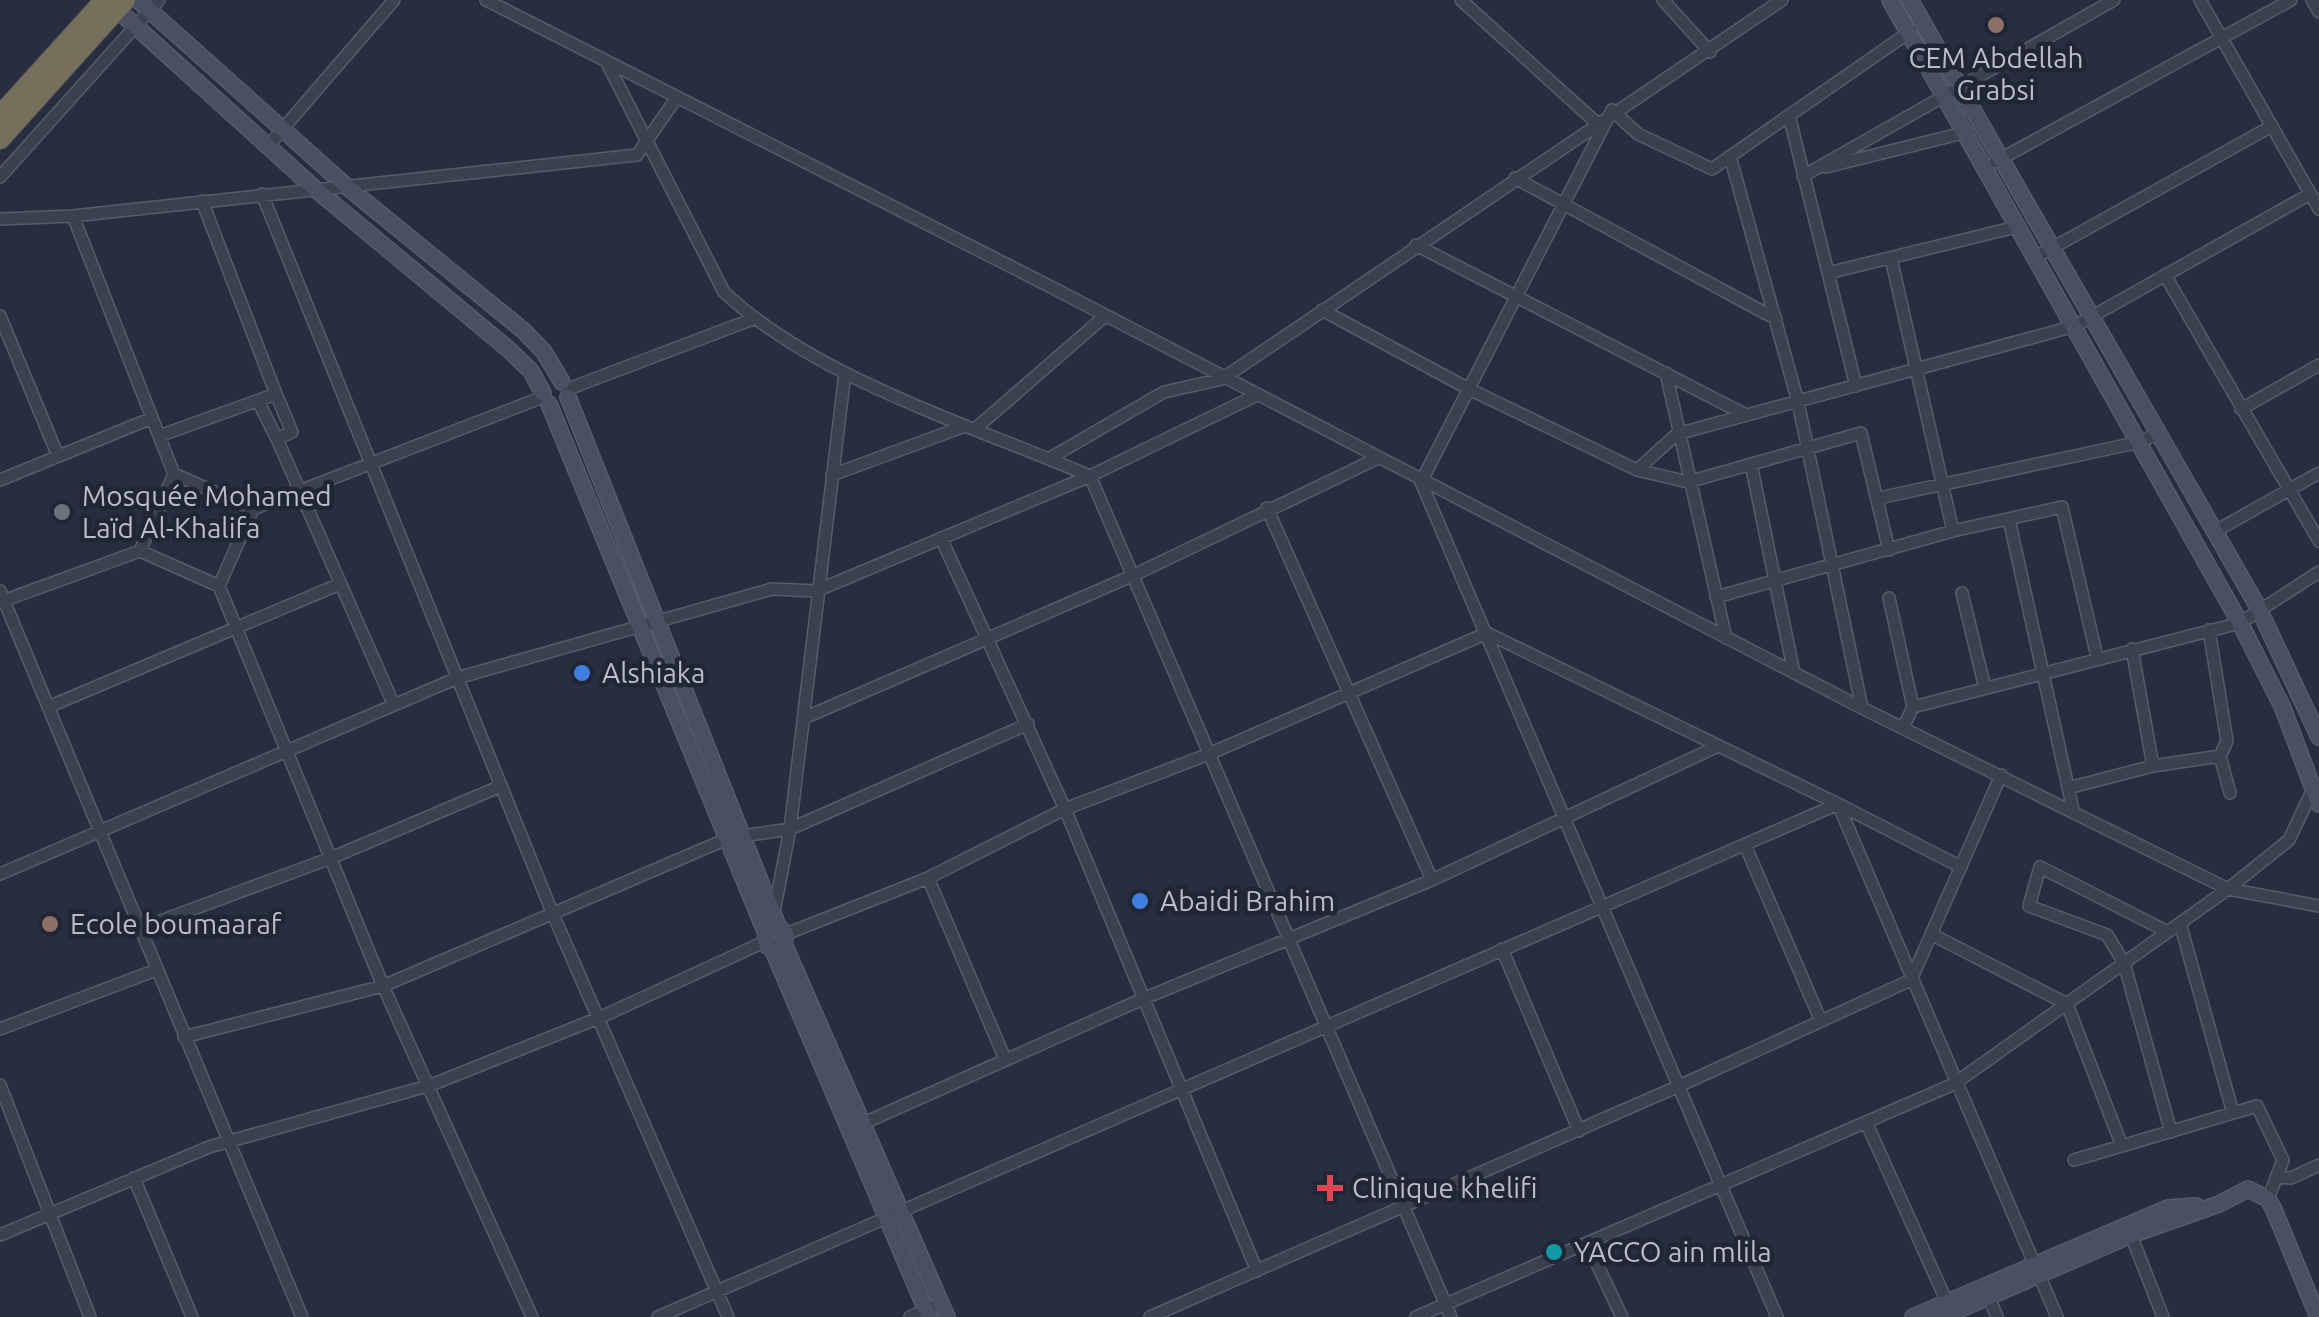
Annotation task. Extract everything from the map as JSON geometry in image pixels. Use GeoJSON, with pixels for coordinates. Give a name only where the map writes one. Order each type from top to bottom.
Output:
{"type":"FeatureCollection","features":[{"type":"Feature","properties":{"kind":"highway"},"geometry":{"type":"LineString","coordinates":[[0,116],[113,2]]}},
{"type":"Feature","properties":{"kind":"highway"},"geometry":{"type":"LineString","coordinates":[[0,138],[113,2]]}},
{"type":"Feature","properties":{"kind":"street"},"geometry":{"type":"LineString","coordinates":[[269,145],[285,132],[394,0]]}},
{"type":"Feature","properties":{"kind":"street"},"geometry":{"type":"LineString","coordinates":[[486,0],[1862,708],[2228,889],[2319,906]]}},
{"type":"Feature","properties":{"kind":"street"},"geometry":{"type":"LineString","coordinates":[[1461,0],[1600,125]]}},
{"type":"Feature","properties":{"kind":"street"},"geometry":{"type":"LineString","coordinates":[[1662,0],[1710,52]]}},
{"type":"Feature","properties":{"kind":"street"},"geometry":{"type":"LineString","coordinates":[[1420,482],[1563,207],[1600,125],[1612,110],[1710,52],[1782,0]]}},
{"type":"Feature","properties":{"kind":"street"},"geometry":{"type":"LineString","coordinates":[[1416,1317],[1954,1084],[2228,889],[2288,840],[2316,796],[2282,706],[2240,623],[1946,93],[1890,0]]}},
{"type":"Feature","properties":{"kind":"street"},"geometry":{"type":"LineString","coordinates":[[1910,0],[1962,84],[2258,608],[2319,737]]}},
{"type":"Feature","properties":{"kind":"street"},"geometry":{"type":"LineString","coordinates":[[1808,173],[2096,4],[2114,0]]}},
{"type":"Feature","properties":{"kind":"street"},"geometry":{"type":"LineString","coordinates":[[2200,0],[2319,209]]}},
{"type":"Feature","properties":{"kind":"street"},"geometry":{"type":"LineString","coordinates":[[1986,167],[2291,0]]}},
{"type":"Feature","properties":{"kind":"street"},"geometry":{"type":"LineString","coordinates":[[2312,0],[2319,12]]}},
{"type":"Feature","properties":{"kind":"street"},"geometry":{"type":"LineString","coordinates":[[113,2],[313,187],[530,370],[640,629],[737,836]]}},
{"type":"Feature","properties":{"kind":"street"},"geometry":{"type":"LineString","coordinates":[[0,176],[136,26],[149,4],[346,186],[524,331],[544,352],[566,389],[775,934],[856,1126],[884,1216],[936,1312]]}},
{"type":"Feature","properties":{"kind":"street"},"geometry":{"type":"LineString","coordinates":[[1612,110],[1638,134],[1712,169],[1910,31]]}},
{"type":"Feature","properties":{"kind":"street"},"geometry":{"type":"LineString","coordinates":[[606,61],[724,292],[753,319],[845,373],[1090,476],[1451,1317]]}},
{"type":"Feature","properties":{"kind":"street"},"geometry":{"type":"LineString","coordinates":[[0,218],[72,216],[637,154],[649,144],[677,97]]}},
{"type":"Feature","properties":{"kind":"street"},"geometry":{"type":"LineString","coordinates":[[1790,115],[1808,173],[1856,386]]}},
{"type":"Feature","properties":{"kind":"street"},"geometry":{"type":"LineString","coordinates":[[1050,458],[1164,392],[1222,378],[1514,178],[1600,125]]}},
{"type":"Feature","properties":{"kind":"street"},"geometry":{"type":"LineString","coordinates":[[2036,257],[2272,126]]}},
{"type":"Feature","properties":{"kind":"street"},"geometry":{"type":"LineString","coordinates":[[1808,173],[1967,132]]}},
{"type":"Feature","properties":{"kind":"street"},"geometry":{"type":"LineString","coordinates":[[1730,156],[1798,402],[1862,708]]}},
{"type":"Feature","properties":{"kind":"street"},"geometry":{"type":"LineString","coordinates":[[1514,178],[1776,319]]}},
{"type":"Feature","properties":{"kind":"street"},"geometry":{"type":"LineString","coordinates":[[262,194],[552,912],[601,1016],[728,1317]]}},
{"type":"Feature","properties":{"kind":"street"},"geometry":{"type":"LineString","coordinates":[[1636,470],[1676,434],[2075,326],[2310,194]]}},
{"type":"Feature","properties":{"kind":"street"},"geometry":{"type":"LineString","coordinates":[[202,200],[292,432],[277,439]]}},
{"type":"Feature","properties":{"kind":"street"},"geometry":{"type":"LineString","coordinates":[[72,216],[174,474],[253,509],[545,398]]}},
{"type":"Feature","properties":{"kind":"street"},"geometry":{"type":"LineString","coordinates":[[1828,273],[2020,226]]}},
{"type":"Feature","properties":{"kind":"street"},"geometry":{"type":"LineString","coordinates":[[1416,245],[1746,415]]}},
{"type":"Feature","properties":{"kind":"street"},"geometry":{"type":"LineString","coordinates":[[1892,258],[1953,532]]}},
{"type":"Feature","properties":{"kind":"street"},"geometry":{"type":"LineString","coordinates":[[2165,275],[2319,541]]}},
{"type":"Feature","properties":{"kind":"street"},"geometry":{"type":"LineString","coordinates":[[1322,310],[1468,389],[1636,470],[1688,482],[1861,433],[1889,550]]}},
{"type":"Feature","properties":{"kind":"street"},"geometry":{"type":"LineString","coordinates":[[0,316],[58,456]]}},
{"type":"Feature","properties":{"kind":"street"},"geometry":{"type":"LineString","coordinates":[[832,475],[970,428],[1105,316]]}},
{"type":"Feature","properties":{"kind":"street"},"geometry":{"type":"LineString","coordinates":[[545,398],[550,382],[566,389],[753,319]]}},
{"type":"Feature","properties":{"kind":"street"},"geometry":{"type":"LineString","coordinates":[[2241,409],[2319,365]]}},
{"type":"Feature","properties":{"kind":"street"},"geometry":{"type":"LineString","coordinates":[[775,934],[845,373]]}},
{"type":"Feature","properties":{"kind":"street"},"geometry":{"type":"LineString","coordinates":[[1666,373],[1676,434],[1726,638]]}},
{"type":"Feature","properties":{"kind":"street"},"geometry":{"type":"LineString","coordinates":[[158,436],[276,394]]}},
{"type":"Feature","properties":{"kind":"street"},"geometry":{"type":"LineString","coordinates":[[0,874],[456,678],[772,589],[816,591],[1090,476],[1255,396]]}},
{"type":"Feature","properties":{"kind":"street"},"geometry":{"type":"LineString","coordinates":[[258,400],[393,703]]}},
{"type":"Feature","properties":{"kind":"street"},"geometry":{"type":"LineString","coordinates":[[0,480],[152,418]]}},
{"type":"Feature","properties":{"kind":"street"},"geometry":{"type":"LineString","coordinates":[[1879,498],[2140,442],[2159,433]]}},
{"type":"Feature","properties":{"kind":"street"},"geometry":{"type":"LineString","coordinates":[[804,718],[1134,575],[1376,459]]}},
{"type":"Feature","properties":{"kind":"street"},"geometry":{"type":"LineString","coordinates":[[1750,464],[1794,673]]}},
{"type":"Feature","properties":{"kind":"street"},"geometry":{"type":"LineString","coordinates":[[2214,532],[2319,473]]}},
{"type":"Feature","properties":{"kind":"street"},"geometry":{"type":"LineString","coordinates":[[140,551],[174,474]]}},
{"type":"Feature","properties":{"kind":"street"},"geometry":{"type":"LineString","coordinates":[[1420,482],[1776,1317]]}},
{"type":"Feature","properties":{"kind":"street"},"geometry":{"type":"LineString","coordinates":[[1716,597],[1953,532],[2062,507],[2097,657]]}},
{"type":"Feature","properties":{"kind":"street"},"geometry":{"type":"LineString","coordinates":[[1267,508],[1432,880]]}},
{"type":"Feature","properties":{"kind":"street"},"geometry":{"type":"LineString","coordinates":[[219,586],[253,509]]}},
{"type":"Feature","properties":{"kind":"street"},"geometry":{"type":"LineString","coordinates":[[2009,519],[2074,810]]}},
{"type":"Feature","properties":{"kind":"street"},"geometry":{"type":"LineString","coordinates":[[941,538],[1028,724],[1146,998],[1257,1271]]}},
{"type":"Feature","properties":{"kind":"street"},"geometry":{"type":"LineString","coordinates":[[302,1317],[1,598],[140,551],[219,586],[383,986],[431,1085],[532,1317]]}},
{"type":"Feature","properties":{"kind":"street"},"geometry":{"type":"LineString","coordinates":[[1913,706],[2240,623],[2319,572]]}},
{"type":"Feature","properties":{"kind":"street"},"geometry":{"type":"LineString","coordinates":[[48,707],[340,584]]}},
{"type":"Feature","properties":{"kind":"street"},"geometry":{"type":"LineString","coordinates":[[1962,593],[1985,688]]}},
{"type":"Feature","properties":{"kind":"street"},"geometry":{"type":"LineString","coordinates":[[1888,598],[1913,706],[1904,728]]}},
{"type":"Feature","properties":{"kind":"street"},"geometry":{"type":"LineString","coordinates":[[2209,630],[2227,741],[2220,756],[2230,794]]}},
{"type":"Feature","properties":{"kind":"street"},"geometry":{"type":"LineString","coordinates":[[0,1235],[228,1142],[431,1085],[601,1016],[775,934],[928,878],[1064,808],[1210,754],[1487,633]]}},
{"type":"Feature","properties":{"kind":"street"},"geometry":{"type":"LineString","coordinates":[[1487,633],[1960,867]]}},
{"type":"Feature","properties":{"kind":"street"},"geometry":{"type":"LineString","coordinates":[[2132,649],[2153,766]]}},
{"type":"Feature","properties":{"kind":"street"},"geometry":{"type":"LineString","coordinates":[[184,1037],[383,986],[737,836],[790,829],[1028,724]]}},
{"type":"Feature","properties":{"kind":"street"},"geometry":{"type":"LineString","coordinates":[[856,1126],[1146,998],[1432,880],[1716,747]]}},
{"type":"Feature","properties":{"kind":"street"},"geometry":{"type":"LineString","coordinates":[[2068,788],[2153,766],[2220,756]]}},
{"type":"Feature","properties":{"kind":"street"},"geometry":{"type":"LineString","coordinates":[[1150,1317],[1579,1131],[1911,980],[2001,775]]}},
{"type":"Feature","properties":{"kind":"street"},"geometry":{"type":"LineString","coordinates":[[140,928],[331,858],[500,786]]}},
{"type":"Feature","properties":{"kind":"street"},"geometry":{"type":"LineString","coordinates":[[658,1317],[1181,1086],[1838,804]]}},
{"type":"Feature","properties":{"kind":"street"},"geometry":{"type":"LineString","coordinates":[[1838,804],[2056,1317]]}},
{"type":"Feature","properties":{"kind":"street"},"geometry":{"type":"LineString","coordinates":[[1744,845],[1821,1021]]}},
{"type":"Feature","properties":{"kind":"street"},"geometry":{"type":"LineString","coordinates":[[2168,932],[2040,867],[2029,906],[2108,935],[2124,963],[2171,1132]]}},
{"type":"Feature","properties":{"kind":"street"},"geometry":{"type":"LineString","coordinates":[[928,878],[1005,1059]]}},
{"type":"Feature","properties":{"kind":"street"},"geometry":{"type":"LineString","coordinates":[[2180,923],[2233,1113]]}},
{"type":"Feature","properties":{"kind":"street"},"geometry":{"type":"LineString","coordinates":[[1931,934],[2067,1004],[2122,1146]]}},
{"type":"Feature","properties":{"kind":"street"},"geometry":{"type":"LineString","coordinates":[[1502,949],[1579,1131]]}},
{"type":"Feature","properties":{"kind":"street"},"geometry":{"type":"LineString","coordinates":[[0,1029],[156,970]]}},
{"type":"Feature","properties":{"kind":"street"},"geometry":{"type":"LineString","coordinates":[[0,1085],[90,1317]]}},
{"type":"Feature","properties":{"kind":"street"},"geometry":{"type":"LineString","coordinates":[[2074,1160],[2258,1106],[2283,1160],[2268,1199]]}},
{"type":"Feature","properties":{"kind":"street"},"geometry":{"type":"LineString","coordinates":[[1866,1122],[1945,1310]]}},
{"type":"Feature","properties":{"kind":"street"},"geometry":{"type":"LineString","coordinates":[[856,1126],[903,1208],[936,1312]]}},
{"type":"Feature","properties":{"kind":"street"},"geometry":{"type":"LineString","coordinates":[[2276,1177],[2292,1178],[2319,1165]]}},
{"type":"Feature","properties":{"kind":"street"},"geometry":{"type":"LineString","coordinates":[[134,1178],[192,1317]]}},
{"type":"Feature","properties":{"kind":"street"},"geometry":{"type":"LineString","coordinates":[[2036,1270],[2220,1204],[2248,1189],[2268,1199],[2318,1317]]}},
{"type":"Feature","properties":{"kind":"street"},"geometry":{"type":"LineString","coordinates":[[1912,1317],[1945,1310],[2168,1208],[2220,1204]]}},
{"type":"Feature","properties":{"kind":"street"},"geometry":{"type":"LineString","coordinates":[[2130,1235],[2162,1317]]}},
{"type":"Feature","properties":{"kind":"street"},"geometry":{"type":"LineString","coordinates":[[1587,1242],[1622,1317]]}},
{"type":"Feature","properties":{"kind":"street"},"geometry":{"type":"LineString","coordinates":[[1986,1292],[1997,1317]]}},
{"type":"Feature","properties":{"kind":"street"},"geometry":{"type":"LineString","coordinates":[[910,1317],[936,1312]]}},
{"type":"Feature","properties":{"kind":"place","name":"CEM Abdellah Grabsi"},"geometry":{"type":"Point","coordinates":[1996,25]}},
{"type":"Feature","properties":{"kind":"place","name":"Mosquée Mohamed Laïd Al-Khalifa"},"geometry":{"type":"Point","coordinates":[62,512]}},
{"type":"Feature","properties":{"kind":"place","name":"Alshiaka"},"geometry":{"type":"Point","coordinates":[582,673]}},
{"type":"Feature","properties":{"kind":"place","name":"Abaidi Brahim"},"geometry":{"type":"Point","coordinates":[1140,901]}},
{"type":"Feature","properties":{"kind":"place","name":"Ecole boumaaraf"},"geometry":{"type":"Point","coordinates":[50,924]}},
{"type":"Feature","properties":{"kind":"place","name":"Clinique khelifi"},"geometry":{"type":"Point","coordinates":[1330,1188]}},
{"type":"Feature","properties":{"kind":"place","name":"YACCO ain mlila"},"geometry":{"type":"Point","coordinates":[1554,1252]}}]}
